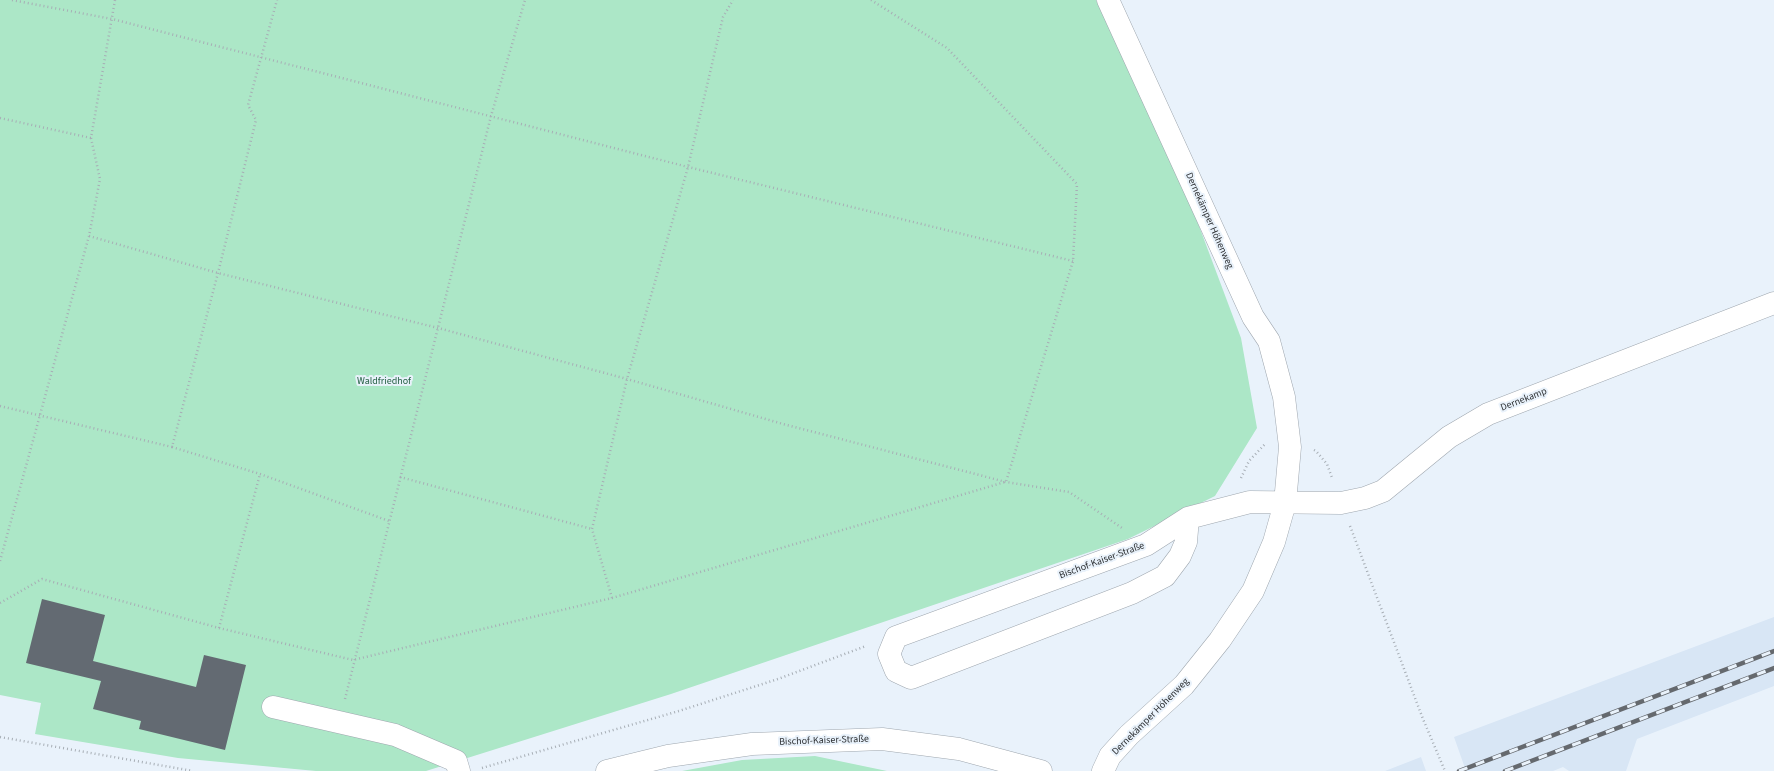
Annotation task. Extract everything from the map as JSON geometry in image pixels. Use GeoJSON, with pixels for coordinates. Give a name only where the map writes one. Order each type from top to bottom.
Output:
{"type":"FeatureCollection","features":[{"type":"Feature","properties":{"kind":"street","name":"Dernekämper Höhenweg"},"geometry":{"type":"LineString","coordinates":[[1103,771],[1110,756],[1129,735],[1184,685],[1220,640],[1253,592],[1274,542],[1285,503],[1290,447],[1284,397],[1269,341],[1253,317],[1108,0]]}},
{"type":"Feature","properties":{"kind":"street","name":"Dernekamp"},"geometry":{"type":"LineString","coordinates":[[1285,503],[1341,503],[1364,498],[1383,491],[1449,437],[1488,414],[1774,303]]}},
{"type":"Feature","properties":{"kind":"street","name":"Bischof-Kaiser-Straße"},"geometry":{"type":"LineString","coordinates":[[896,637],[1146,545],[1188,518],[1250,502],[1285,503]]}},
{"type":"Feature","properties":{"kind":"street"},"geometry":{"type":"LineString","coordinates":[[896,637],[889,654],[896,671],[911,678],[1132,593],[1164,576],[1180,556],[1186,542],[1188,518]]}},
{"type":"Feature","properties":{"kind":"street"},"geometry":{"type":"LineString","coordinates":[[273,707],[395,735],[456,761],[469,770]]}},
{"type":"Feature","properties":{"kind":"street","name":"Bischof-Kaiser-Straße"},"geometry":{"type":"LineString","coordinates":[[607,771],[668,756],[752,744],[882,739],[959,749],[1041,771]]}},
{"type":"Feature","properties":{"kind":"path"},"geometry":{"type":"LineString","coordinates":[[12,0],[112,19],[688,168],[1073,261]]}},
{"type":"Feature","properties":{"kind":"path"},"geometry":{"type":"LineString","coordinates":[[0,561],[89,236],[100,179],[91,138],[115,0]]}},
{"type":"Feature","properties":{"kind":"path"},"geometry":{"type":"LineString","coordinates":[[172,447],[256,120],[248,105],[277,0]]}},
{"type":"Feature","properties":{"kind":"path"},"geometry":{"type":"LineString","coordinates":[[339,722],[491,116],[525,0]]}},
{"type":"Feature","properties":{"kind":"path"},"geometry":{"type":"LineString","coordinates":[[612,598],[592,529],[627,379],[688,168],[723,17],[733,0]]}},
{"type":"Feature","properties":{"kind":"path"},"geometry":{"type":"LineString","coordinates":[[871,0],[947,48],[1078,184],[1073,261],[1006,482]]}},
{"type":"Feature","properties":{"kind":"path"},"geometry":{"type":"LineString","coordinates":[[0,118],[91,138]]}},
{"type":"Feature","properties":{"kind":"path"},"geometry":{"type":"LineString","coordinates":[[89,236],[218,272],[438,328],[627,379],[783,424],[1006,482],[1069,492],[1146,545]]}},
{"type":"Feature","properties":{"kind":"path"},"geometry":{"type":"LineString","coordinates":[[0,406],[172,447],[260,474],[389,521]]}},
{"type":"Feature","properties":{"kind":"path"},"geometry":{"type":"LineString","coordinates":[[1227,508],[1249,461],[1265,444],[1316,450],[1327,464],[1423,719],[1445,771]]}},
{"type":"Feature","properties":{"kind":"path"},"geometry":{"type":"LineString","coordinates":[[218,628],[260,474]]}},
{"type":"Feature","properties":{"kind":"path"},"geometry":{"type":"LineString","coordinates":[[400,477],[592,529]]}},
{"type":"Feature","properties":{"kind":"path"},"geometry":{"type":"LineString","coordinates":[[0,603],[42,579],[218,628],[354,660],[612,598],[1006,482]]}},
{"type":"Feature","properties":{"kind":"path"},"geometry":{"type":"LineString","coordinates":[[469,770],[679,711],[778,679],[858,648],[896,637]]}},
{"type":"Feature","properties":{"kind":"path"},"geometry":{"type":"LineString","coordinates":[[0,736],[193,771]]}},
{"type":"Feature","properties":{"kind":"shaded area"},"geometry":{"type":"Polygon","coordinates":[[[1774,617],[1774,686],[1637,739],[1626,771],[1569,771],[1563,767],[1553,771],[1466,771],[1454,737],[1774,617]]]}},
{"type":"Feature","properties":{"kind":"shaded area"},"geometry":{"type":"Polygon","coordinates":[[[1421,757],[1426,771],[1385,771],[1421,757]]]}},
{"type":"Feature","properties":{"kind":"green space","name":"Waldfriedhof"},"geometry":{"type":"Polygon","coordinates":[[[0,0],[1096,0],[1181,178],[1241,338],[1257,428],[1215,496],[1128,539],[671,694],[426,771],[316,771],[178,758],[35,734],[41,703],[0,695],[0,0]]]}},
{"type":"Feature","properties":{"kind":"green space"},"geometry":{"type":"Polygon","coordinates":[[[815,756],[887,771],[682,771],[742,760],[815,756]]]}},
{"type":"Feature","properties":{"kind":"building"},"geometry":{"type":"Polygon","coordinates":[[[42,599],[105,615],[93,661],[196,687],[204,655],[246,665],[225,750],[139,729],[141,721],[93,709],[101,681],[26,663],[42,599]]]}},
{"type":"Feature","properties":{"kind":"railway"},"geometry":{"type":"LineString","coordinates":[[1459,771],[1774,651]]}},
{"type":"Feature","properties":{"kind":"railway"},"geometry":{"type":"LineString","coordinates":[[1505,771],[1774,668]]}}]}
